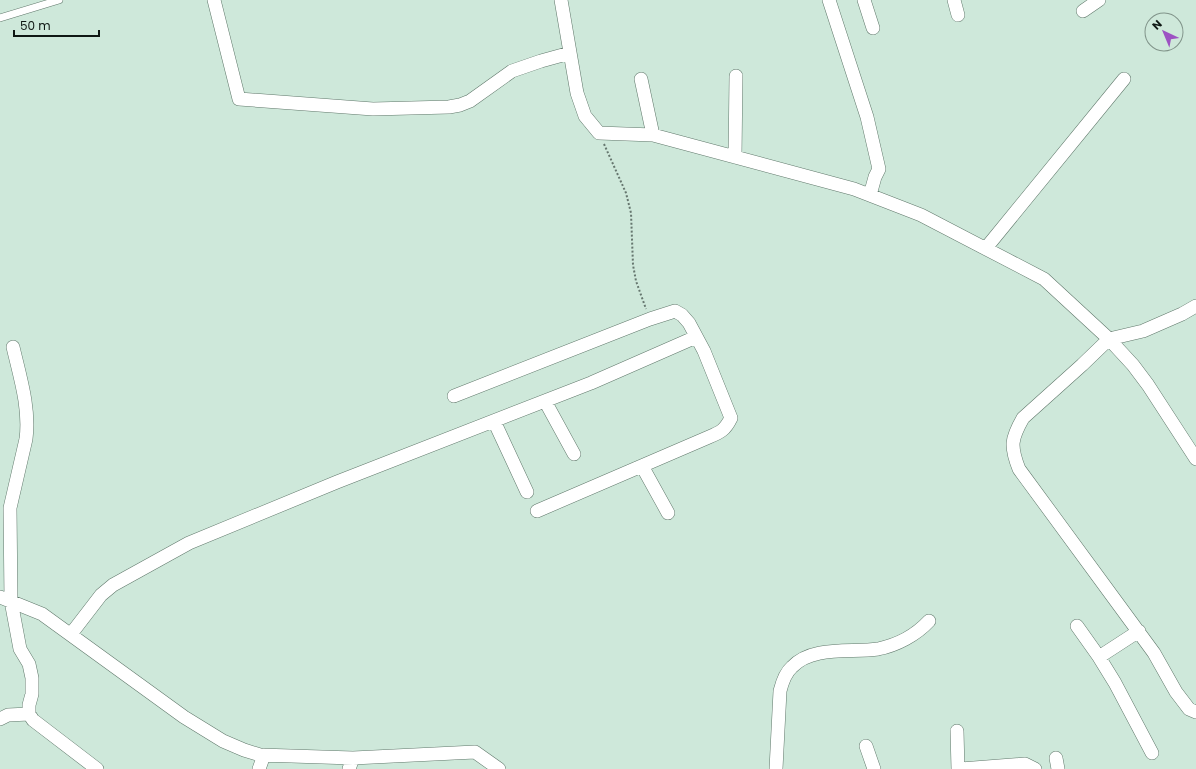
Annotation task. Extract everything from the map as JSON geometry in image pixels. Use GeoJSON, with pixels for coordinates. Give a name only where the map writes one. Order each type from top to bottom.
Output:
{"type":"FeatureCollection","features":[{"type":"Feature","properties":{"kind":"street"},"geometry":{"type":"LineString","coordinates":[[214,0],[239,99],[373,109],[460,106],[470,101],[512,71],[570,53]]}},
{"type":"Feature","properties":{"kind":"street"},"geometry":{"type":"LineString","coordinates":[[561,0],[577,93],[585,116],[599,133],[653,135],[854,189],[921,215],[1044,279],[1109,339],[1133,366],[1144,380],[1196,459]]}},
{"type":"Feature","properties":{"kind":"street"},"geometry":{"type":"LineString","coordinates":[[829,0],[867,117],[879,169],[870,195]]}},
{"type":"Feature","properties":{"kind":"street"},"geometry":{"type":"LineString","coordinates":[[864,0],[873,28]]}},
{"type":"Feature","properties":{"kind":"street"},"geometry":{"type":"LineString","coordinates":[[954,0],[958,15]]}},
{"type":"Feature","properties":{"kind":"street"},"geometry":{"type":"LineString","coordinates":[[1083,11],[1099,0]]}},
{"type":"Feature","properties":{"kind":"street"},"geometry":{"type":"LineString","coordinates":[[735,157],[736,76]]}},
{"type":"Feature","properties":{"kind":"street"},"geometry":{"type":"LineString","coordinates":[[641,79],[653,135]]}},
{"type":"Feature","properties":{"kind":"street"},"geometry":{"type":"LineString","coordinates":[[986,248],[1124,79]]}},
{"type":"Feature","properties":{"kind":"street"},"geometry":{"type":"LineString","coordinates":[[1196,306],[1182,314],[1143,331],[1109,339],[1023,418],[1017,428],[1012,442],[1014,456],[1019,469],[1139,631],[1154,653],[1176,692],[1189,709],[1196,712]]}},
{"type":"Feature","properties":{"kind":"street"},"geometry":{"type":"LineString","coordinates":[[454,396],[650,319],[675,311],[682,315],[689,323],[704,352],[731,418],[727,426],[721,432],[537,511]]}},
{"type":"Feature","properties":{"kind":"street"},"geometry":{"type":"LineString","coordinates":[[71,634],[101,595],[113,585],[133,572],[189,543],[337,482],[591,383],[696,337]]}},
{"type":"Feature","properties":{"kind":"street"},"geometry":{"type":"LineString","coordinates":[[12,347],[25,396],[27,429],[10,508],[6,599],[20,649],[29,664],[32,678],[32,694],[29,705],[29,714],[33,720],[97,769]]}},
{"type":"Feature","properties":{"kind":"street"},"geometry":{"type":"LineString","coordinates":[[545,401],[574,454]]}},
{"type":"Feature","properties":{"kind":"street"},"geometry":{"type":"LineString","coordinates":[[494,421],[526,492]]}},
{"type":"Feature","properties":{"kind":"street"},"geometry":{"type":"LineString","coordinates":[[642,466],[668,513]]}},
{"type":"Feature","properties":{"kind":"street"},"geometry":{"type":"LineString","coordinates":[[6,599],[42,614],[184,717],[223,742],[244,750],[264,755],[351,763],[475,752],[498,769]]}},
{"type":"Feature","properties":{"kind":"street"},"geometry":{"type":"LineString","coordinates":[[776,769],[780,691],[783,680],[791,667],[804,658],[831,651],[872,649],[891,645],[922,628],[929,621]]}},
{"type":"Feature","properties":{"kind":"street"},"geometry":{"type":"LineString","coordinates":[[1077,626],[1115,683],[1152,753]]}},
{"type":"Feature","properties":{"kind":"street"},"geometry":{"type":"LineString","coordinates":[[1099,657],[1139,631]]}},
{"type":"Feature","properties":{"kind":"street"},"geometry":{"type":"LineString","coordinates":[[0,718],[8,715],[29,714]]}},
{"type":"Feature","properties":{"kind":"street"},"geometry":{"type":"LineString","coordinates":[[957,731],[958,769]]}},
{"type":"Feature","properties":{"kind":"street"},"geometry":{"type":"LineString","coordinates":[[866,746],[874,769]]}},
{"type":"Feature","properties":{"kind":"street"},"geometry":{"type":"LineString","coordinates":[[258,769],[264,755]]}},
{"type":"Feature","properties":{"kind":"street"},"geometry":{"type":"LineString","coordinates":[[961,769],[1025,764],[1035,769]]}},
{"type":"Feature","properties":{"kind":"lane"},"geometry":{"type":"LineString","coordinates":[[0,18],[59,0]]}},
{"type":"Feature","properties":{"kind":"path"},"geometry":{"type":"LineString","coordinates":[[599,133],[626,193],[631,213],[633,265],[636,281],[650,319]]}}]}
